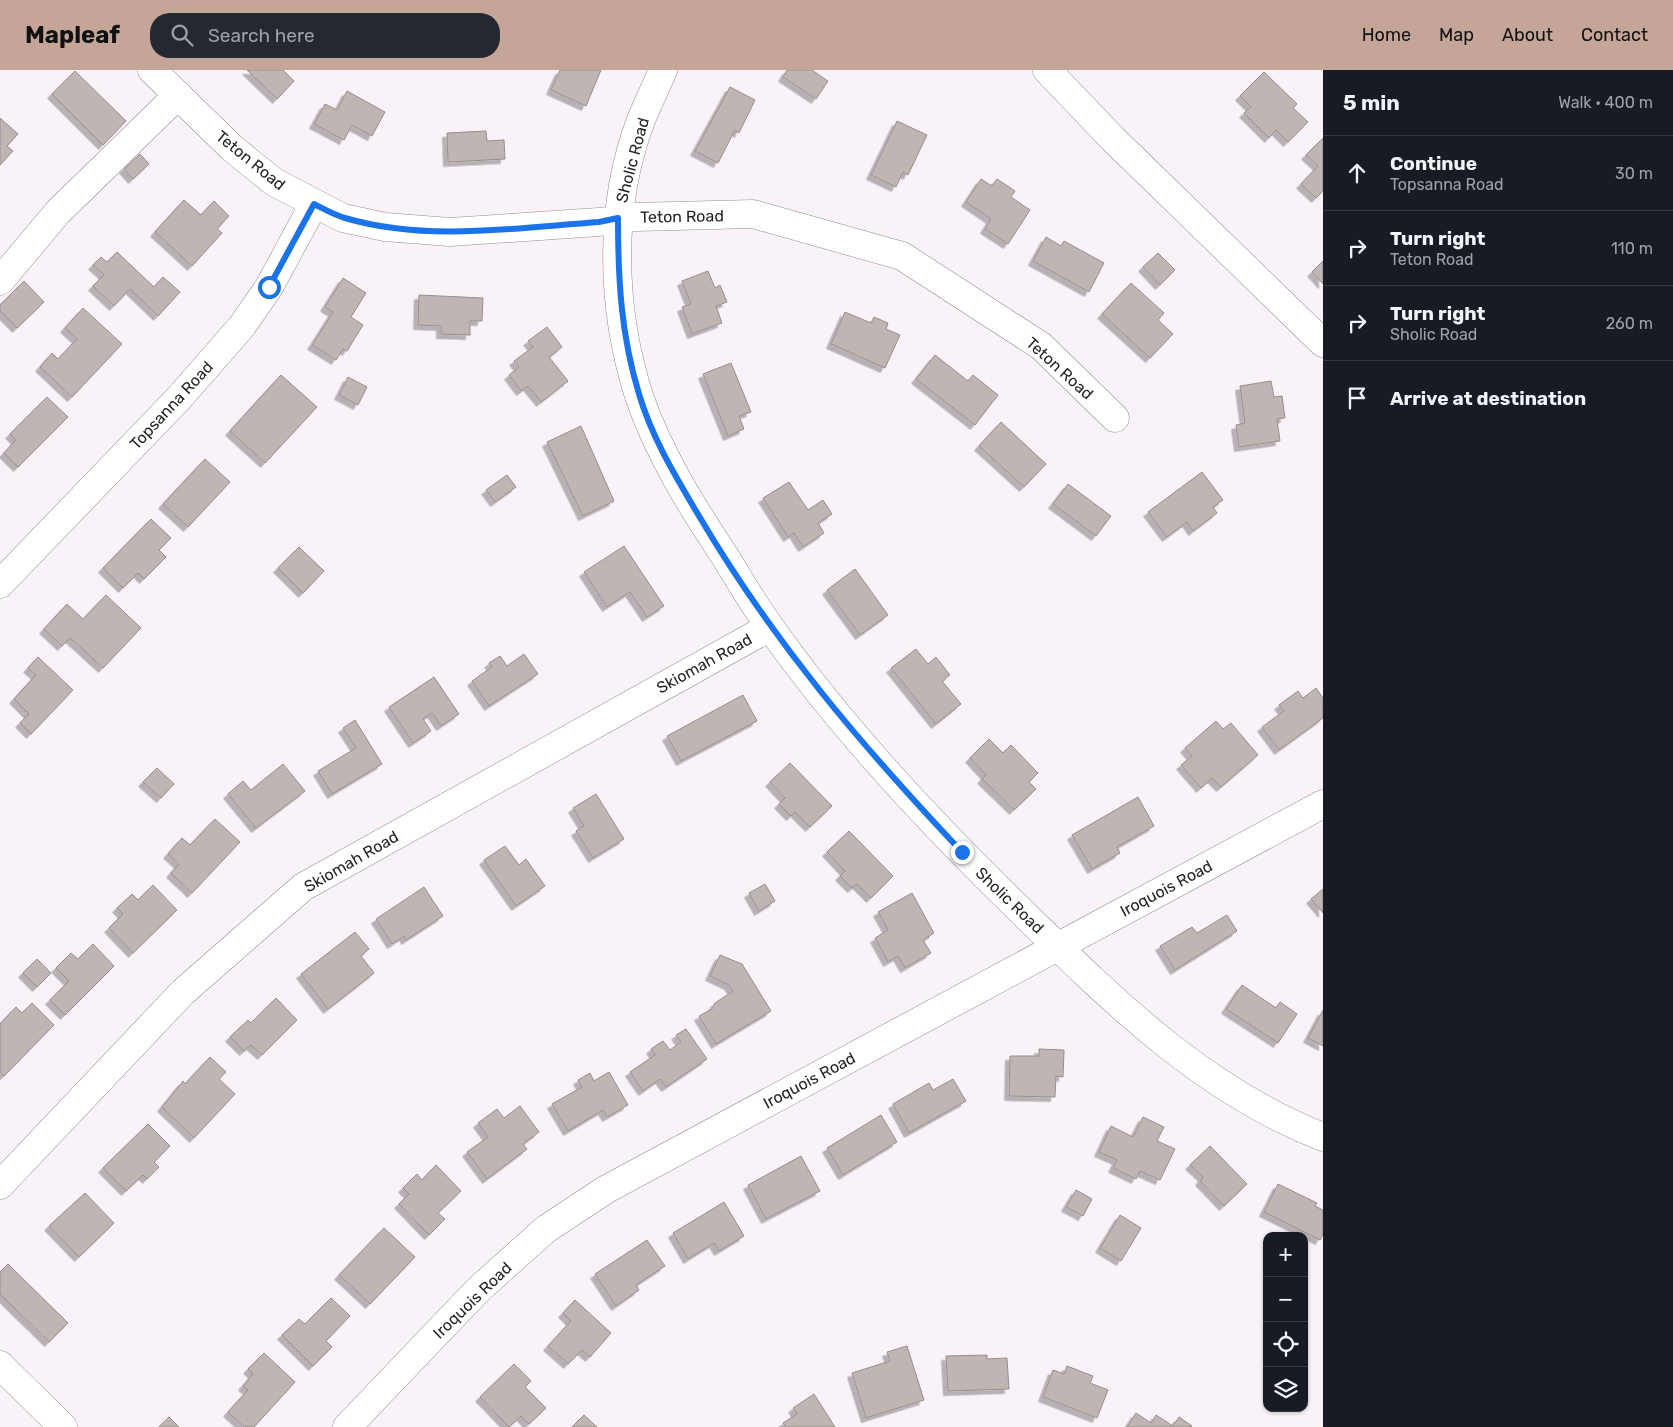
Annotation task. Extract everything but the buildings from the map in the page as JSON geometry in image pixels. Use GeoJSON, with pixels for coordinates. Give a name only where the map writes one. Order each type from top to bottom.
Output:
{"type":"FeatureCollection","features":[{"type":"Feature","properties":{"kind":"street","name":"Teton Road"},"geometry":{"type":"LineString","coordinates":[[152,70],[232,148],[274,182],[344,218],[385,227],[416,231],[450,232],[599,222],[618,218],[753,214],[902,256],[1041,346],[1115,418]]}},
{"type":"Feature","properties":{"kind":"street","name":"Sholic Road"},"geometry":{"type":"LineString","coordinates":[[663,70],[640,122],[625,177],[618,218],[618,279],[624,332],[639,395],[662,451],[712,537],[770,627],[826,701],[882,768],[962,852],[1113,1000],[1175,1052],[1247,1099],[1323,1137]]}},
{"type":"Feature","properties":{"kind":"street"},"geometry":{"type":"LineString","coordinates":[[1046,70],[1113,139],[1323,342]]}},
{"type":"Feature","properties":{"kind":"street"},"geometry":{"type":"LineString","coordinates":[[0,281],[58,212],[178,95]]}},
{"type":"Feature","properties":{"kind":"street","name":"Topsanna Road"},"geometry":{"type":"LineString","coordinates":[[0,584],[179,398],[242,326],[269,287],[314,204]]}},
{"type":"Feature","properties":{"kind":"street","name":"Skiomah Road"},"geometry":{"type":"LineString","coordinates":[[0,1185],[183,992],[303,887],[770,627]]}},
{"type":"Feature","properties":{"kind":"street","name":"Iroquois Road"},"geometry":{"type":"LineString","coordinates":[[347,1427],[478,1290],[546,1229],[607,1189],[1323,804]]}},
{"type":"Feature","properties":{"kind":"street"},"geometry":{"type":"LineString","coordinates":[[0,1366],[63,1427]]}},
{"type":"Feature","properties":{"kind":"route"},"geometry":{"type":"LineString","coordinates":[[269,287],[314,204],[344,218],[385,227],[416,231],[450,232],[599,222],[618,218],[618,279],[624,332],[639,395],[662,451],[712,537],[770,627],[826,701],[882,768],[962,852]]}}]}
